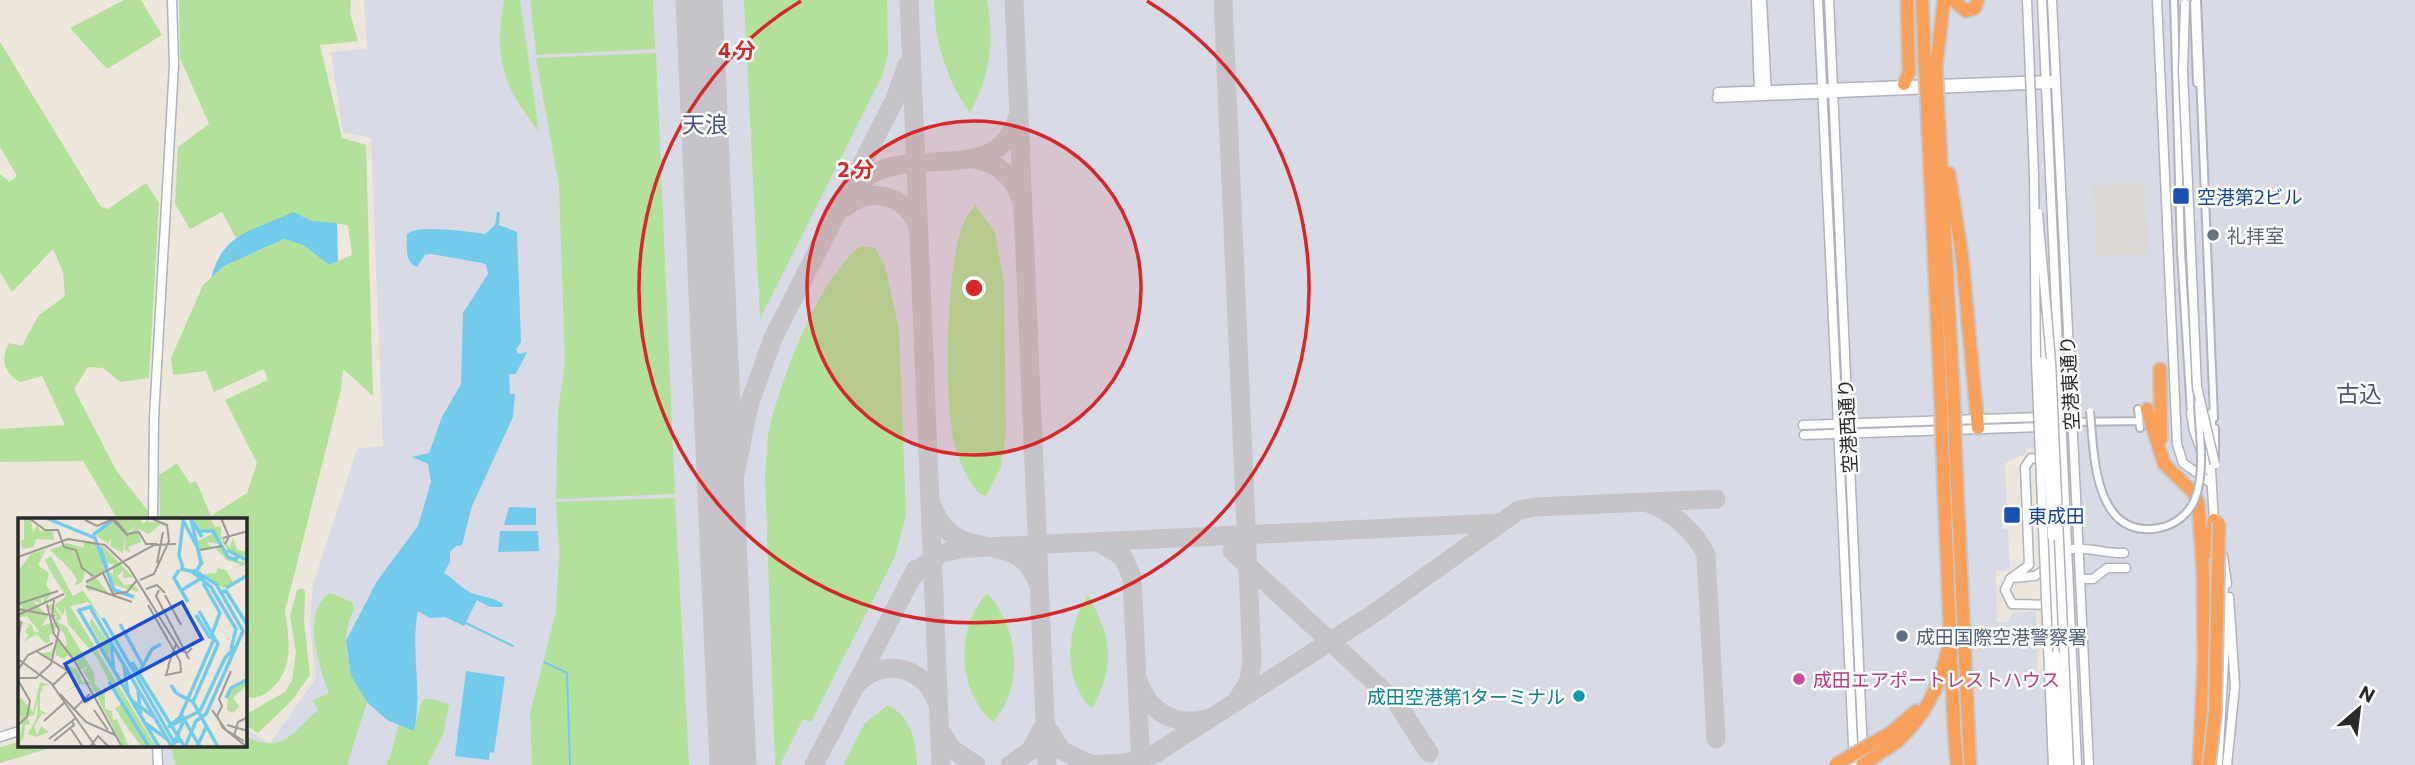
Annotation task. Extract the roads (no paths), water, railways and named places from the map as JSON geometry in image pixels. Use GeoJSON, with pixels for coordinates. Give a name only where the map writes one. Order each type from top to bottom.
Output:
{"type":"FeatureCollection","features":[{"type":"Feature","properties":{"kind":"highway"},"geometry":{"type":"LineString","coordinates":[[1904,84],[1909,72],[1907,0]]}},
{"type":"Feature","properties":{"kind":"highway"},"geometry":{"type":"LineString","coordinates":[[1922,0],[1931,67],[1949,441],[1970,765]]}},
{"type":"Feature","properties":{"kind":"highway"},"geometry":{"type":"LineString","coordinates":[[1931,67],[1944,0]]}},
{"type":"Feature","properties":{"kind":"highway"},"geometry":{"type":"LineString","coordinates":[[1953,0],[1966,11],[1975,8],[1978,0]]}},
{"type":"Feature","properties":{"kind":"highway"},"geometry":{"type":"LineString","coordinates":[[1933,105],[1954,191],[1978,423]]}},
{"type":"Feature","properties":{"kind":"highway"},"geometry":{"type":"LineString","coordinates":[[1943,149],[1947,405]]}},
{"type":"Feature","properties":{"kind":"highway"},"geometry":{"type":"LineString","coordinates":[[2160,369],[2160,452]]}},
{"type":"Feature","properties":{"kind":"highway"},"geometry":{"type":"LineString","coordinates":[[2143,409],[2168,470],[2193,492],[2198,502],[2205,596]]}},
{"type":"Feature","properties":{"kind":"highway"},"geometry":{"type":"LineString","coordinates":[[1949,441],[1950,610],[1957,765]]}},
{"type":"Feature","properties":{"kind":"highway"},"geometry":{"type":"LineString","coordinates":[[2199,765],[2204,710],[2207,556],[2216,522]]}},
{"type":"Feature","properties":{"kind":"highway"},"geometry":{"type":"LineString","coordinates":[[2208,765],[2215,712],[2216,522]]}},
{"type":"Feature","properties":{"kind":"highway"},"geometry":{"type":"LineString","coordinates":[[1835,765],[1894,737],[1916,723],[1931,701],[1944,662],[1950,610]]}},
{"type":"Feature","properties":{"kind":"highway"},"geometry":{"type":"LineString","coordinates":[[1863,765],[1894,737]]}},
{"type":"Feature","properties":{"kind":"street"},"geometry":{"type":"LineString","coordinates":[[153,518],[154,418],[174,65],[172,0]]}},
{"type":"Feature","properties":{"kind":"street"},"geometry":{"type":"LineString","coordinates":[[1756,0],[1763,94]]}},
{"type":"Feature","properties":{"kind":"street"},"geometry":{"type":"LineString","coordinates":[[1762,0],[1763,94]]}},
{"type":"Feature","properties":{"kind":"street","name":"空港西通り"},"geometry":{"type":"LineString","coordinates":[[1818,0],[1821,91],[1863,765]]}},
{"type":"Feature","properties":{"kind":"street","name":"空港西通り"},"geometry":{"type":"LineString","coordinates":[[1829,0],[1854,765]]}},
{"type":"Feature","properties":{"kind":"street"},"geometry":{"type":"LineString","coordinates":[[2027,0],[2034,175],[2034,268],[2053,765]]}},
{"type":"Feature","properties":{"kind":"street","name":"空港東通り"},"geometry":{"type":"LineString","coordinates":[[2042,0],[2077,765]]}},
{"type":"Feature","properties":{"kind":"street","name":"空港東通り"},"geometry":{"type":"LineString","coordinates":[[2052,0],[2089,765]]}},
{"type":"Feature","properties":{"kind":"street"},"geometry":{"type":"LineString","coordinates":[[2157,0],[2176,444],[2183,463],[2211,483]]}},
{"type":"Feature","properties":{"kind":"street"},"geometry":{"type":"LineString","coordinates":[[2174,0],[2181,251],[2191,413],[2211,483]]}},
{"type":"Feature","properties":{"kind":"street"},"geometry":{"type":"LineString","coordinates":[[2090,411],[2096,477],[2105,501],[2120,518],[2142,527],[2163,527],[2180,519],[2196,496],[2200,461],[2183,71],[2185,0]]}},
{"type":"Feature","properties":{"kind":"street"},"geometry":{"type":"LineString","coordinates":[[2196,0],[2211,414],[2211,483],[2235,660],[2234,713],[2227,765]]}},
{"type":"Feature","properties":{"kind":"street"},"geometry":{"type":"LineString","coordinates":[[2196,0],[2216,522],[2226,629],[2218,765]]}},
{"type":"Feature","properties":{"kind":"street"},"geometry":{"type":"LineString","coordinates":[[1717,95],[2046,82]]}},
{"type":"Feature","properties":{"kind":"street"},"geometry":{"type":"LineString","coordinates":[[1834,91],[1904,84],[2056,82]]}},
{"type":"Feature","properties":{"kind":"street"},"geometry":{"type":"LineString","coordinates":[[2034,175],[2044,268],[2069,765]]}},
{"type":"Feature","properties":{"kind":"street"},"geometry":{"type":"LineString","coordinates":[[2034,268],[2043,361],[2061,765]]}},
{"type":"Feature","properties":{"kind":"street"},"geometry":{"type":"LineString","coordinates":[[2043,361],[2044,268]]}},
{"type":"Feature","properties":{"kind":"street"},"geometry":{"type":"LineString","coordinates":[[2197,387],[2215,464]]}},
{"type":"Feature","properties":{"kind":"street"},"geometry":{"type":"LineString","coordinates":[[1803,425],[1842,428],[2071,422],[2139,425],[2143,409]]}},
{"type":"Feature","properties":{"kind":"street"},"geometry":{"type":"LineString","coordinates":[[1804,435],[1842,428]]}},
{"type":"Feature","properties":{"kind":"street"},"geometry":{"type":"LineString","coordinates":[[2012,578],[2035,576],[2047,569],[2048,564],[2045,470],[2042,461],[2036,458],[2029,459],[2025,467],[2029,565],[2012,578],[2005,590],[2012,604],[2054,605]]}},
{"type":"Feature","properties":{"kind":"street"},"geometry":{"type":"LineString","coordinates":[[2068,558],[2073,549],[2091,548],[2103,554],[2124,553]]}},
{"type":"Feature","properties":{"kind":"street"},"geometry":{"type":"LineString","coordinates":[[2080,579],[2093,579],[2107,568],[2126,568]]}},
{"type":"Feature","properties":{"kind":"street"},"geometry":{"type":"LineString","coordinates":[[0,737],[18,731]]}},
{"type":"Feature","properties":{"kind":"water"},"geometry":{"type":"Polygon","coordinates":[[[293,212],[312,221],[337,223],[338,261],[329,265],[303,245],[284,239],[224,266],[211,278],[223,251],[232,242],[253,229],[293,212]]]}},
{"type":"Feature","properties":{"kind":"water"},"geometry":{"type":"Polygon","coordinates":[[[497,212],[500,212],[499,225],[517,232],[521,342],[516,350],[519,354],[527,352],[516,374],[509,374],[510,394],[515,394],[513,417],[472,506],[462,545],[456,546],[450,552],[450,562],[444,573],[471,593],[503,604],[502,607],[490,607],[477,600],[464,626],[445,617],[430,618],[418,611],[414,731],[387,720],[367,702],[351,676],[346,641],[377,581],[418,526],[431,482],[428,464],[412,457],[429,453],[442,417],[461,384],[463,313],[488,274],[486,265],[482,263],[431,254],[425,255],[417,267],[408,258],[407,234],[433,229],[485,234],[495,225],[497,212]]]}},
{"type":"Feature","properties":{"kind":"water"},"geometry":{"type":"Polygon","coordinates":[[[509,507],[536,508],[536,525],[504,525],[509,507]]]}},
{"type":"Feature","properties":{"kind":"water"},"geometry":{"type":"Polygon","coordinates":[[[500,531],[538,531],[539,551],[498,552],[500,531]]]}},
{"type":"Feature","properties":{"kind":"water"},"geometry":{"type":"Polygon","coordinates":[[[466,671],[505,677],[494,753],[490,752],[489,760],[455,756],[466,671]]]}},
{"type":"Feature","properties":{"kind":"waterway"},"geometry":{"type":"LineString","coordinates":[[466,623],[513,646]]}},
{"type":"Feature","properties":{"kind":"waterway"},"geometry":{"type":"LineString","coordinates":[[544,662],[567,673],[570,765]]}},
{"type":"Feature","properties":{"kind":"place","name":"空港第2ビル"},"geometry":{"type":"Point","coordinates":[2181,196]}},
{"type":"Feature","properties":{"kind":"place","name":"礼拝室"},"geometry":{"type":"Point","coordinates":[2213,235]}},
{"type":"Feature","properties":{"kind":"place","name":"東成田"},"geometry":{"type":"Point","coordinates":[2012,515]}},
{"type":"Feature","properties":{"kind":"place","name":"成田国際空港警察署"},"geometry":{"type":"Point","coordinates":[1902,636]}},
{"type":"Feature","properties":{"kind":"place","name":"成田エアポートレストハウス"},"geometry":{"type":"Point","coordinates":[1799,679]}},
{"type":"Feature","properties":{"kind":"place","name":"成田空港第1ターミナル"},"geometry":{"type":"Point","coordinates":[1579,696]}},
{"type":"Feature","properties":{"kind":"district","name":"天浪"},"geometry":{"type":"Point","coordinates":[705,124]}},
{"type":"Feature","properties":{"kind":"district","name":"古込"},"geometry":{"type":"Point","coordinates":[2359,393]}}]}
